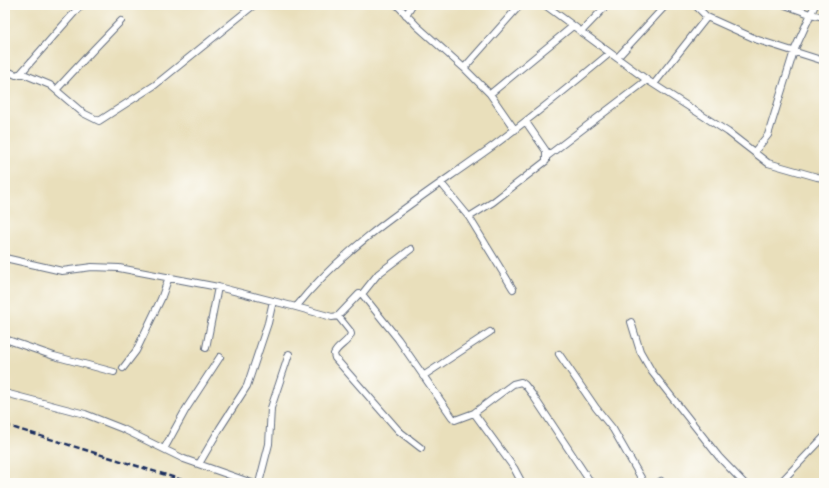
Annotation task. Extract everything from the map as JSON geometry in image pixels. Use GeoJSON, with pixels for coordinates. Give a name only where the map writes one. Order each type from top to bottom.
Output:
{"type":"FeatureCollection","features":[{"type":"Feature","properties":{"kind":"street"},"geometry":{"type":"LineString","coordinates":[[21,73],[80,5]]}},
{"type":"Feature","properties":{"kind":"street"},"geometry":{"type":"LineString","coordinates":[[5,70],[16,74],[21,73],[50,85],[83,113],[99,121],[155,85],[254,5]]}},
{"type":"Feature","properties":{"kind":"street"},"geometry":{"type":"LineString","coordinates":[[397,5],[417,26],[464,68],[490,94],[515,130]]}},
{"type":"Feature","properties":{"kind":"street"},"geometry":{"type":"LineString","coordinates":[[406,15],[412,5]]}},
{"type":"Feature","properties":{"kind":"street"},"geometry":{"type":"LineString","coordinates":[[464,68],[520,5]]}},
{"type":"Feature","properties":{"kind":"street"},"geometry":{"type":"LineString","coordinates":[[581,32],[607,5]]}},
{"type":"Feature","properties":{"kind":"street"},"geometry":{"type":"LineString","coordinates":[[617,58],[666,5]]}},
{"type":"Feature","properties":{"kind":"street"},"geometry":{"type":"LineString","coordinates":[[695,5],[707,17],[758,40],[824,61]]}},
{"type":"Feature","properties":{"kind":"street"},"geometry":{"type":"LineString","coordinates":[[785,5],[810,14],[824,17]]}},
{"type":"Feature","properties":{"kind":"street"},"geometry":{"type":"LineString","coordinates":[[755,151],[768,135],[794,51],[815,5]]}},
{"type":"Feature","properties":{"kind":"street"},"geometry":{"type":"LineString","coordinates":[[549,6],[573,26],[647,80],[728,132],[755,151],[768,163],[824,178]]}},
{"type":"Feature","properties":{"kind":"street"},"geometry":{"type":"LineString","coordinates":[[654,84],[707,17]]}},
{"type":"Feature","properties":{"kind":"street"},"geometry":{"type":"LineString","coordinates":[[56,90],[121,21]]}},
{"type":"Feature","properties":{"kind":"street"},"geometry":{"type":"LineString","coordinates":[[490,94],[573,26]]}},
{"type":"Feature","properties":{"kind":"street"},"geometry":{"type":"LineString","coordinates":[[296,307],[312,287],[348,253],[389,220],[526,122],[610,53]]}},
{"type":"Feature","properties":{"kind":"street"},"geometry":{"type":"LineString","coordinates":[[546,157],[647,80]]}},
{"type":"Feature","properties":{"kind":"street"},"geometry":{"type":"LineString","coordinates":[[469,217],[494,202],[546,161],[546,151],[526,122]]}},
{"type":"Feature","properties":{"kind":"street"},"geometry":{"type":"LineString","coordinates":[[441,183],[469,217],[513,289]]}},
{"type":"Feature","properties":{"kind":"street"},"geometry":{"type":"LineString","coordinates":[[5,258],[62,271],[92,267],[119,268],[169,277],[218,287],[332,317],[338,316],[359,294],[362,294],[378,274],[412,249]]}},
{"type":"Feature","properties":{"kind":"street"},"geometry":{"type":"LineString","coordinates":[[123,368],[136,351],[161,299],[169,277]]}},
{"type":"Feature","properties":{"kind":"street"},"geometry":{"type":"LineString","coordinates":[[206,348],[218,287]]}},
{"type":"Feature","properties":{"kind":"street"},"geometry":{"type":"LineString","coordinates":[[362,294],[398,339],[455,420],[474,413],[514,384],[520,382],[525,385],[532,394],[591,483]]}},
{"type":"Feature","properties":{"kind":"street"},"geometry":{"type":"LineString","coordinates":[[199,464],[247,386],[268,323],[273,301]]}},
{"type":"Feature","properties":{"kind":"street"},"geometry":{"type":"LineString","coordinates":[[338,316],[350,330],[351,334],[350,338],[336,350],[334,354],[335,358],[399,431],[421,448]]}},
{"type":"Feature","properties":{"kind":"street"},"geometry":{"type":"LineString","coordinates":[[632,322],[640,350],[652,372],[719,457],[744,483]]}},
{"type":"Feature","properties":{"kind":"street"},"geometry":{"type":"LineString","coordinates":[[423,376],[490,332]]}},
{"type":"Feature","properties":{"kind":"street"},"geometry":{"type":"LineString","coordinates":[[5,339],[54,356],[114,372]]}},
{"type":"Feature","properties":{"kind":"street"},"geometry":{"type":"LineString","coordinates":[[259,483],[268,444],[271,408],[289,354]]}},
{"type":"Feature","properties":{"kind":"street"},"geometry":{"type":"LineString","coordinates":[[559,354],[596,408],[613,429],[644,483]]}},
{"type":"Feature","properties":{"kind":"street"},"geometry":{"type":"LineString","coordinates":[[164,449],[186,409],[220,358]]}},
{"type":"Feature","properties":{"kind":"street"},"geometry":{"type":"LineString","coordinates":[[5,393],[85,414],[123,429],[199,464],[252,483]]}},
{"type":"Feature","properties":{"kind":"street"},"geometry":{"type":"LineString","coordinates":[[474,413],[514,468],[522,483]]}},
{"type":"Feature","properties":{"kind":"street"},"geometry":{"type":"LineString","coordinates":[[780,483],[824,437]]}},
{"type":"Feature","properties":{"kind":"railway"},"geometry":{"type":"LineString","coordinates":[[5,425],[192,483]]}}]}
